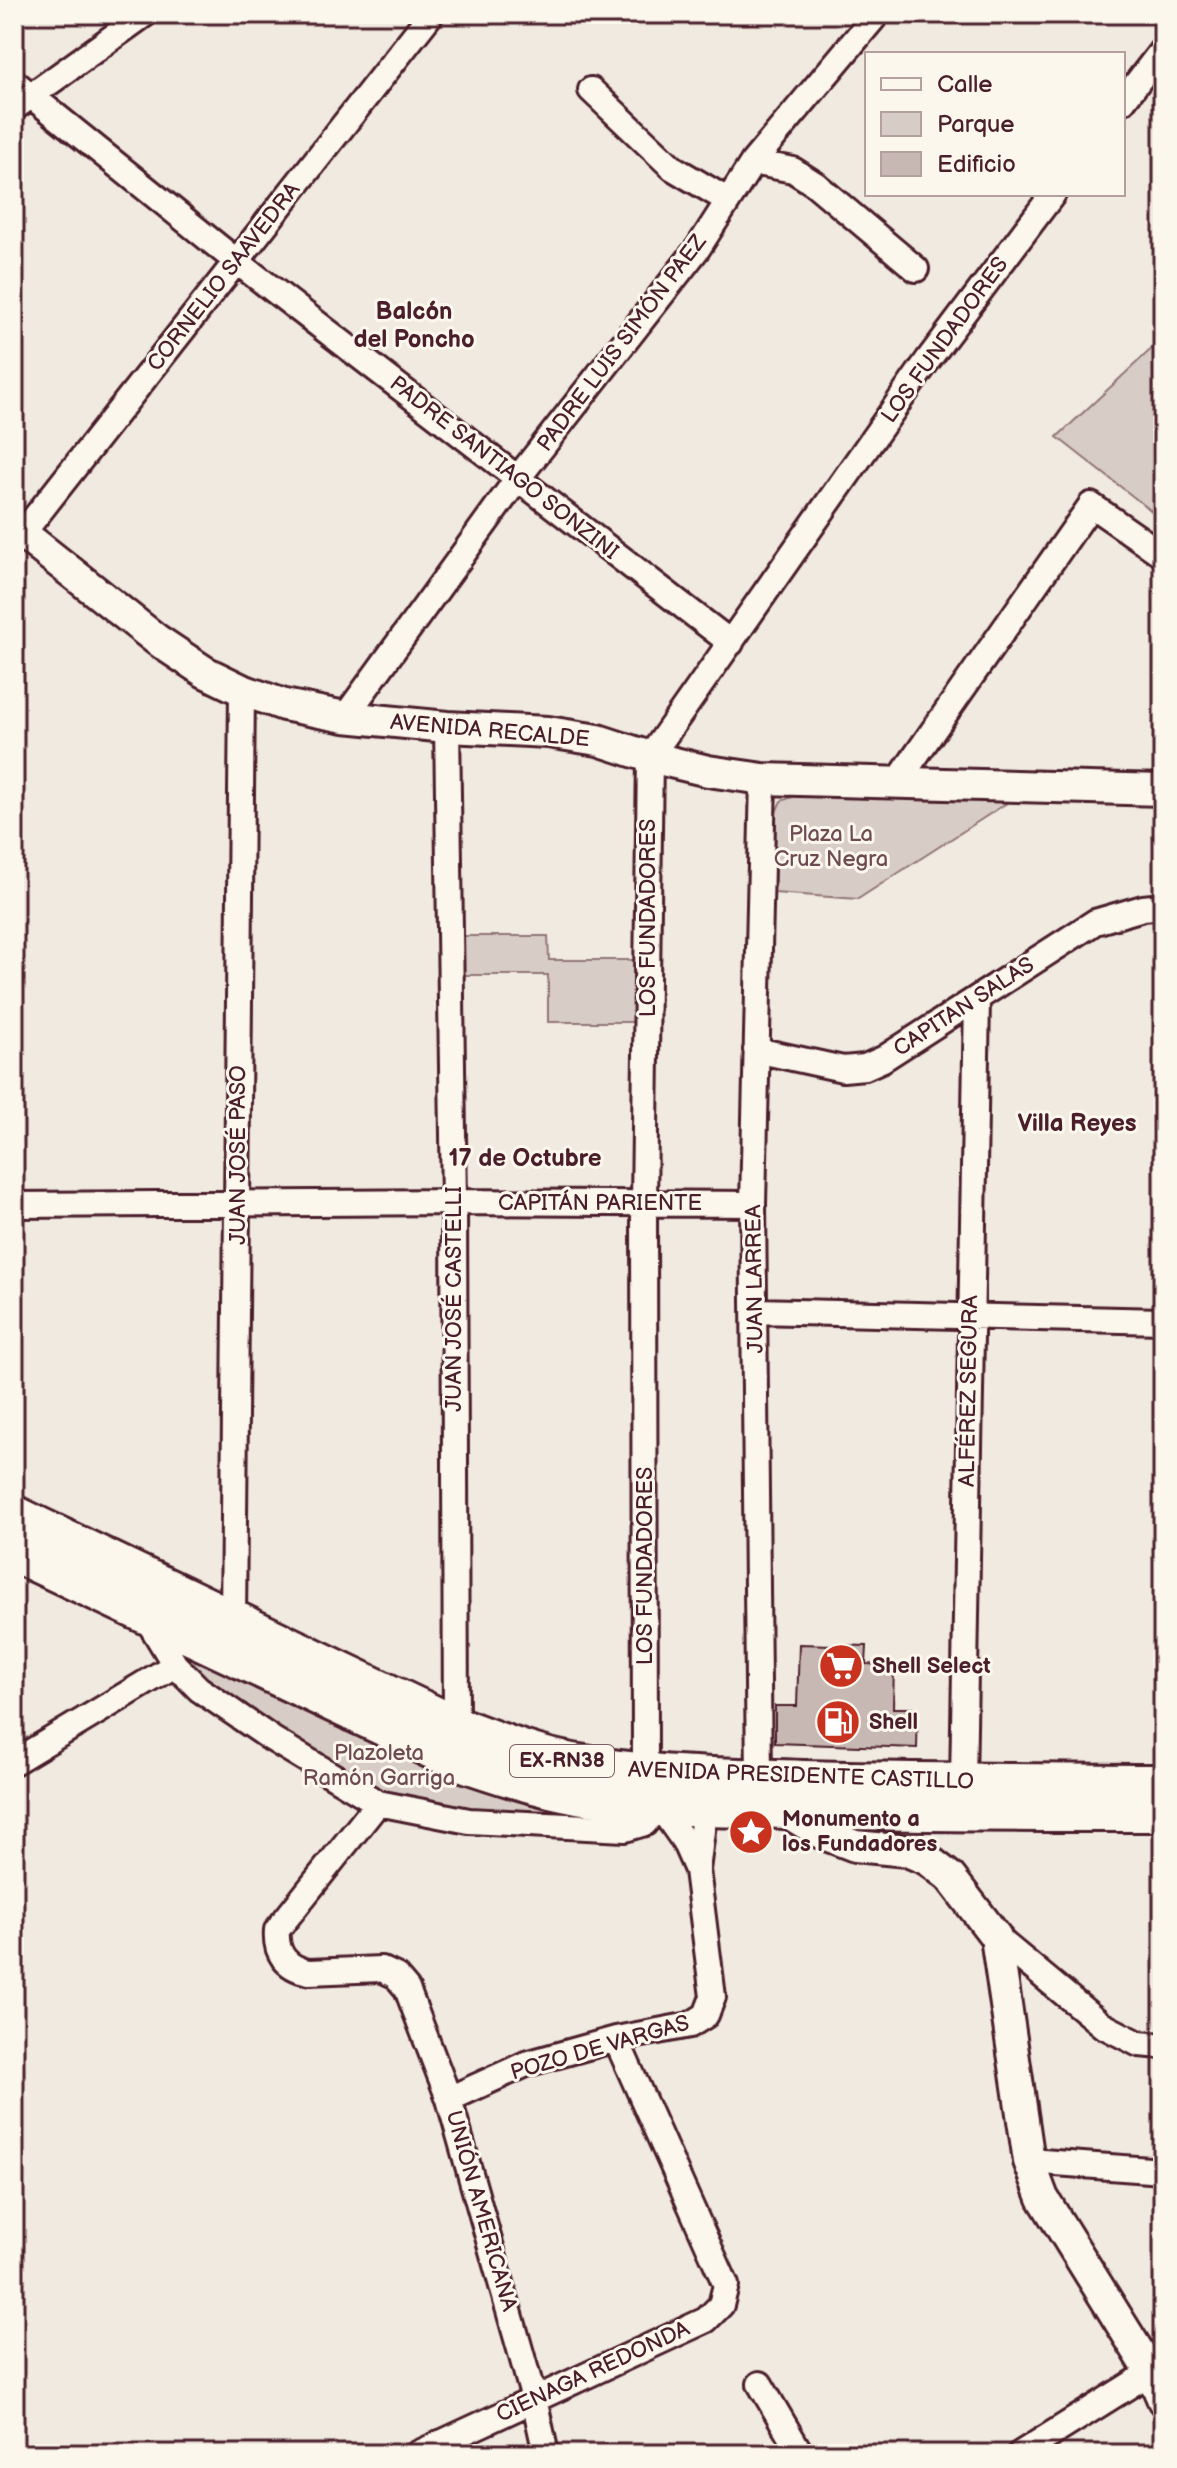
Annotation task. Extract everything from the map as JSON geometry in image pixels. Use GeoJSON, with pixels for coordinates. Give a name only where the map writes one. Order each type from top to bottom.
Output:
{"type":"FeatureCollection","features":[{"type":"Feature","properties":{"kind":"main road","name":"AVENIDA PRESIDENTE CASTILLO"},"geometry":{"type":"LineString","coordinates":[[14,1515],[456,1726],[519,1750],[571,1763],[705,1807],[1163,1812]]}},
{"type":"Feature","properties":{"kind":"main road","name":"AVENIDA PRESIDENTE CASTILLO"},"geometry":{"type":"LineString","coordinates":[[14,1552],[449,1757],[511,1779],[551,1788],[652,1788],[759,1778],[1163,1784]]}},
{"type":"Feature","properties":{"kind":"street"},"geometry":{"type":"LineString","coordinates":[[19,96],[145,14]]}},
{"type":"Feature","properties":{"kind":"street","name":"CORNELIO SAAVEDRA"},"geometry":{"type":"LineString","coordinates":[[17,532],[431,14]]}},
{"type":"Feature","properties":{"kind":"street","name":"PADRE LUIS SIMÓN PAEZ"},"geometry":{"type":"LineString","coordinates":[[345,717],[518,478],[698,248],[753,162],[877,14]]}},
{"type":"Feature","properties":{"kind":"street"},"geometry":{"type":"LineString","coordinates":[[1125,98],[1163,49]]}},
{"type":"Feature","properties":{"kind":"street"},"geometry":{"type":"LineString","coordinates":[[591,90],[673,168],[727,200]]}},
{"type":"Feature","properties":{"kind":"street","name":"PADRE SANTIAGO SONZINI"},"geometry":{"type":"LineString","coordinates":[[19,96],[731,643]]}},
{"type":"Feature","properties":{"kind":"street"},"geometry":{"type":"LineString","coordinates":[[753,162],[793,170],[815,184],[916,269]]}},
{"type":"Feature","properties":{"kind":"street","name":"LOS FUNDADORES"},"geometry":{"type":"LineString","coordinates":[[652,1788],[644,1203],[650,757],[928,360],[1051,196]]}},
{"type":"Feature","properties":{"kind":"street"},"geometry":{"type":"LineString","coordinates":[[896,784],[1091,505],[1163,555]]}},
{"type":"Feature","properties":{"kind":"street","name":"AVENIDA RECALDE"},"geometry":{"type":"LineString","coordinates":[[17,532],[157,640],[205,672],[284,705],[345,717],[560,734],[598,740],[708,771],[763,779],[1163,790]]}},
{"type":"Feature","properties":{"kind":"street","name":"JUAN JOSÉ PASO"},"geometry":{"type":"LineString","coordinates":[[233,1621],[242,690]]}},
{"type":"Feature","properties":{"kind":"street","name":"JUAN JOSÉ CASTELLI"},"geometry":{"type":"LineString","coordinates":[[447,727],[454,1202],[456,1726]]}},
{"type":"Feature","properties":{"kind":"street","name":"JUAN LARREA"},"geometry":{"type":"LineString","coordinates":[[759,1778],[753,1204],[763,779]]}},
{"type":"Feature","properties":{"kind":"street","name":"CAPITAN SALAS"},"geometry":{"type":"LineString","coordinates":[[756,1050],[843,1069],[865,1067],[977,1000],[1095,922],[1143,908],[1163,906]]}},
{"type":"Feature","properties":{"kind":"street","name":"ALFÉREZ SEGURA"},"geometry":{"type":"LineString","coordinates":[[963,1783],[977,1000]]}},
{"type":"Feature","properties":{"kind":"street","name":"CAPITÁN PARIENTE"},"geometry":{"type":"LineString","coordinates":[[14,1205],[238,1202],[753,1204]]}},
{"type":"Feature","properties":{"kind":"street"},"geometry":{"type":"LineString","coordinates":[[756,1311],[1163,1321]]}},
{"type":"Feature","properties":{"kind":"street"},"geometry":{"type":"LineString","coordinates":[[142,1611],[175,1665],[199,1689],[272,1739],[378,1803],[469,1821],[625,1829],[645,1823],[652,1788]]}},
{"type":"Feature","properties":{"kind":"street"},"geometry":{"type":"LineString","coordinates":[[14,1762],[175,1665]]}},
{"type":"Feature","properties":{"kind":"street"},"geometry":{"type":"LineString","coordinates":[[652,1788],[684,1841],[697,1870]]}},
{"type":"Feature","properties":{"kind":"street","name":"UNIÓN AMERICANA"},"geometry":{"type":"LineString","coordinates":[[378,1803],[277,1930],[276,1940],[283,1959],[299,1971],[381,1969],[396,1976],[407,1989],[449,2099],[534,2399],[546,2454]]}},
{"type":"Feature","properties":{"kind":"street"},"geometry":{"type":"LineString","coordinates":[[697,1870],[705,1807]]}},
{"type":"Feature","properties":{"kind":"street"},"geometry":{"type":"LineString","coordinates":[[782,1809],[821,1833],[855,1846],[907,1851],[928,1860],[950,1877],[996,1937],[1102,2025],[1139,2044],[1163,2046]]}},
{"type":"Feature","properties":{"kind":"street","name":"POZO DE VARGAS"},"geometry":{"type":"LineString","coordinates":[[449,2099],[526,2064],[616,2039],[690,2025],[706,2015],[713,1997],[697,1870]]}},
{"type":"Feature","properties":{"kind":"street"},"geometry":{"type":"LineString","coordinates":[[996,1937],[1029,2161],[1043,2198],[1157,2367],[1163,2400]]}},
{"type":"Feature","properties":{"kind":"street","name":"CIENAGA REDONDA"},"geometry":{"type":"LineString","coordinates":[[417,2454],[706,2320],[721,2305],[726,2285],[616,2039]]}},
{"type":"Feature","properties":{"kind":"street"},"geometry":{"type":"LineString","coordinates":[[1029,2161],[1163,2171]]}},
{"type":"Feature","properties":{"kind":"street"},"geometry":{"type":"LineString","coordinates":[[1020,2454],[1157,2367]]}},
{"type":"Feature","properties":{"kind":"street"},"geometry":{"type":"LineString","coordinates":[[760,2384],[801,2454]]}},
{"type":"Feature","properties":{"kind":"green space"},"geometry":{"type":"Polygon","coordinates":[[[1163,338],[1163,520],[1057,437],[1163,338]]]}},
{"type":"Feature","properties":{"kind":"green space","name":"Plaza La Cruz Negra"},"geometry":{"type":"Polygon","coordinates":[[[795,796],[1013,799],[858,899],[774,893],[776,812],[781,801],[795,796]]]}},
{"type":"Feature","properties":{"kind":"green space"},"geometry":{"type":"Polygon","coordinates":[[[464,936],[548,936],[549,960],[634,960],[634,1022],[548,1022],[548,975],[464,975],[464,936]]]}},
{"type":"Feature","properties":{"kind":"green space","name":"Plazoleta Ramón Garriga"},"geometry":{"type":"Polygon","coordinates":[[[196,1657],[629,1817],[467,1810],[404,1799],[371,1789],[200,1680],[192,1668],[196,1657]]]}},
{"type":"Feature","properties":{"kind":"building"},"geometry":{"type":"Polygon","coordinates":[[[799,1644],[867,1646],[866,1664],[894,1665],[893,1708],[918,1708],[917,1748],[775,1743],[775,1706],[797,1706],[799,1644]]]}},
{"type":"Feature","properties":{"kind":"place","name":"Shell Select"},"geometry":{"type":"Point","coordinates":[841,1666]}},
{"type":"Feature","properties":{"kind":"place","name":"Shell"},"geometry":{"type":"Point","coordinates":[838,1722]}},
{"type":"Feature","properties":{"kind":"place","name":"Monumento a los Fundadores"},"geometry":{"type":"Point","coordinates":[751,1832]}},
{"type":"Feature","properties":{"kind":"district","name":"Balcón del Poncho"},"geometry":{"type":"Point","coordinates":[414,325]}},
{"type":"Feature","properties":{"kind":"district","name":"Villa Reyes"},"geometry":{"type":"Point","coordinates":[1077,1123]}},
{"type":"Feature","properties":{"kind":"district","name":"17 de Octubre"},"geometry":{"type":"Point","coordinates":[525,1158]}}]}
